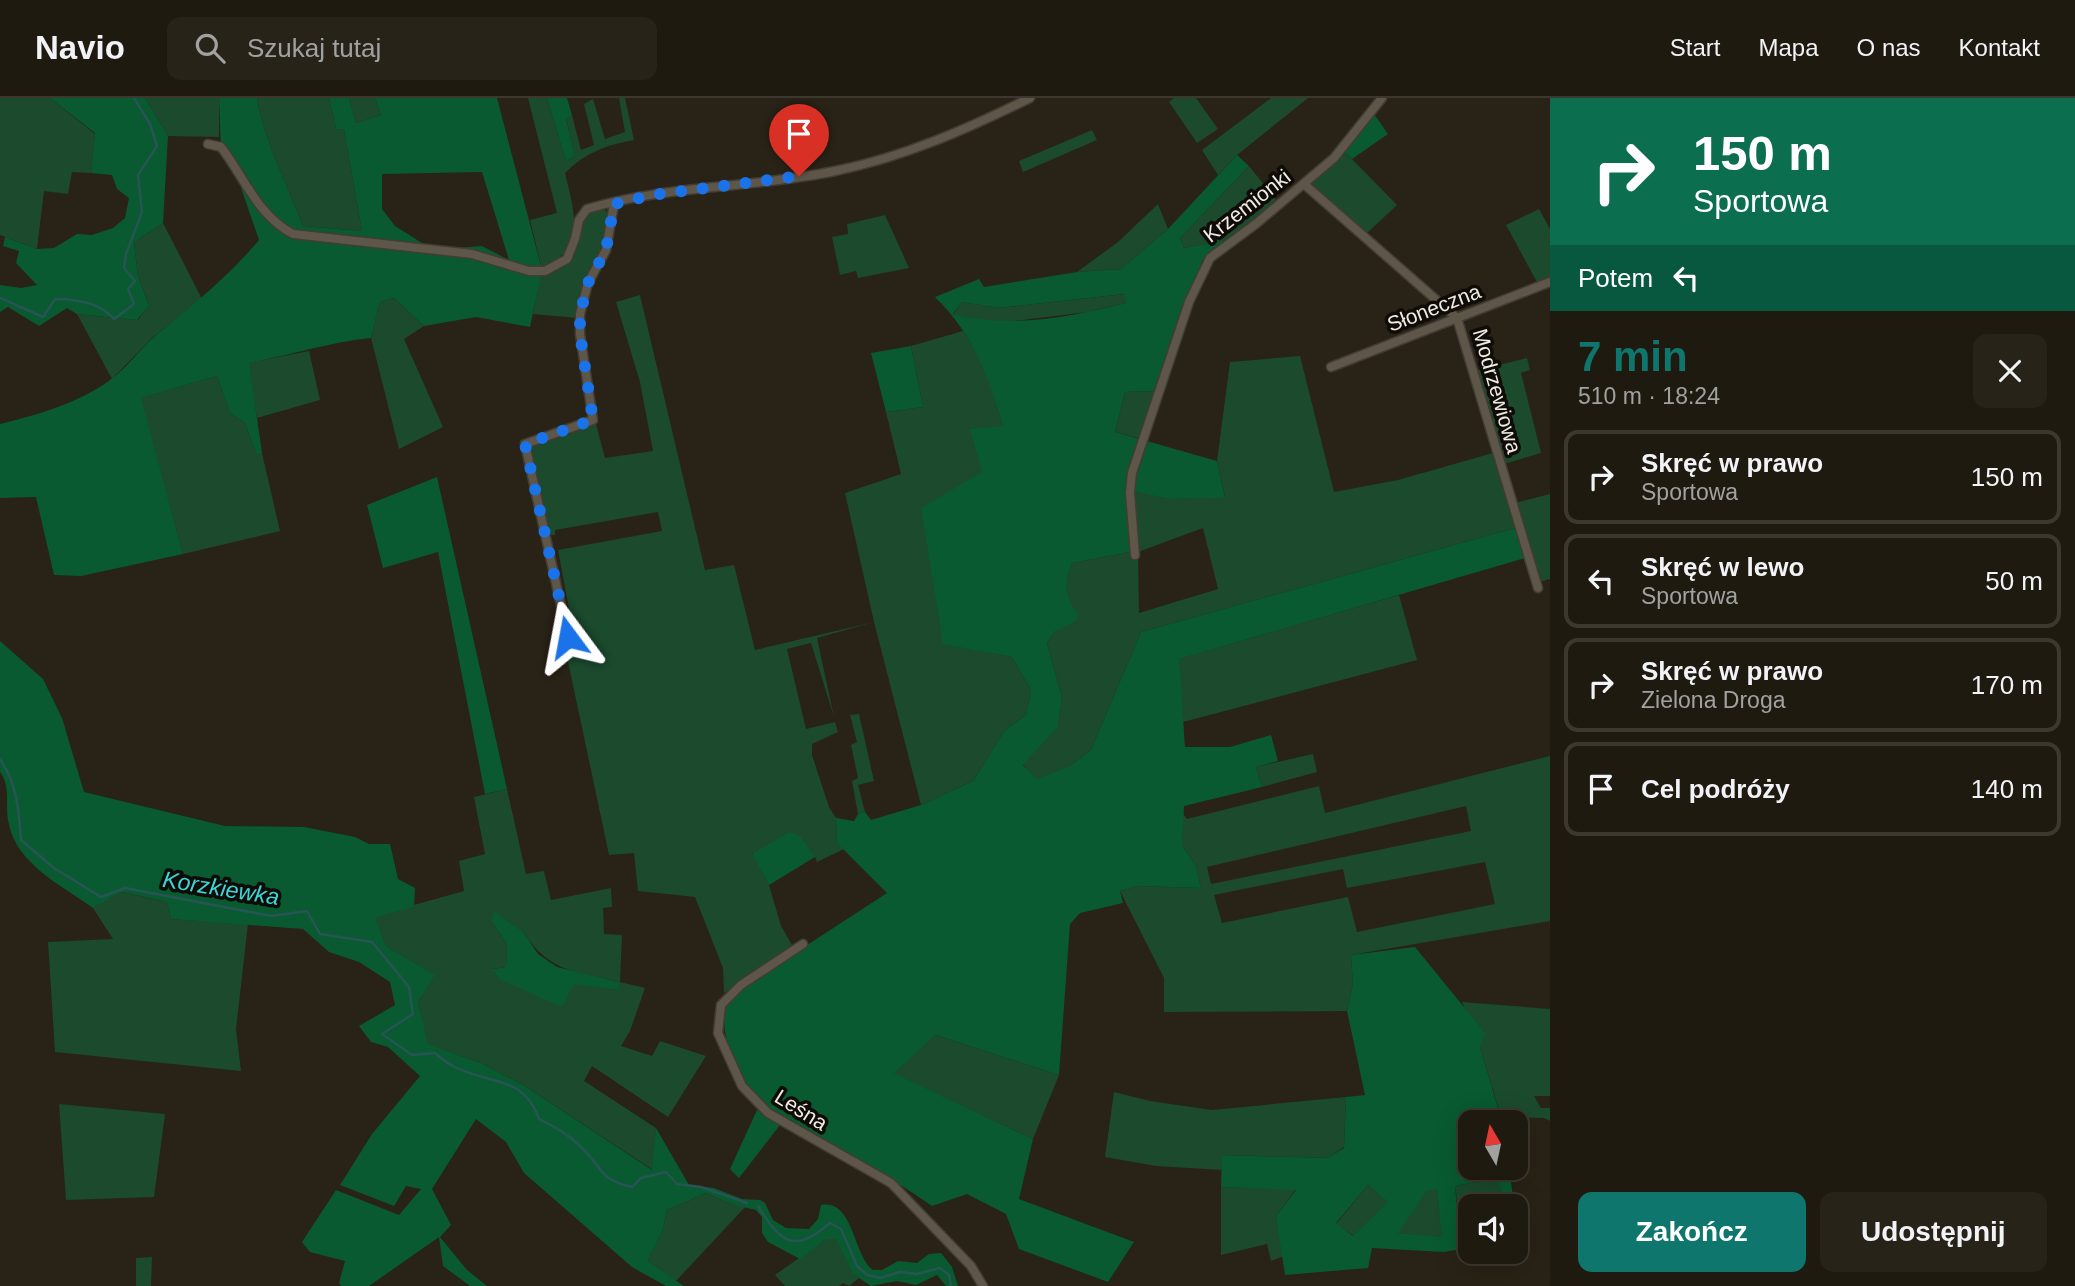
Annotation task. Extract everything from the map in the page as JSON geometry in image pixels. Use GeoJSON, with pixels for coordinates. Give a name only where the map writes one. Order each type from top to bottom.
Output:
{"type":"FeatureCollection","features":[{"type":"Feature","properties":{"kind":"street"},"geometry":{"type":"LineString","coordinates":[[208,144],[221,147],[259,205],[272,220],[293,234],[472,254],[529,271],[545,271],[567,259],[579,220],[587,209],[653,195],[858,166],[910,152],[1030,98]]}},
{"type":"Feature","properties":{"kind":"street","name":"Krzemionki"},"geometry":{"type":"LineString","coordinates":[[1135,555],[1130,493],[1132,473],[1189,302],[1210,258],[1334,158],[1382,98]]}},
{"type":"Feature","properties":{"kind":"street","name":"Modrzewiowa"},"geometry":{"type":"LineString","coordinates":[[1304,184],[1457,318],[1538,588]]}},
{"type":"Feature","properties":{"kind":"street"},"geometry":{"type":"LineString","coordinates":[[568,637],[525,444],[593,420],[580,334],[580,314],[588,283],[606,250],[614,204]]}},
{"type":"Feature","properties":{"kind":"street","name":"Słoneczna"},"geometry":{"type":"LineString","coordinates":[[1331,367],[1550,282]]}},
{"type":"Feature","properties":{"kind":"street","name":"Leśna"},"geometry":{"type":"LineString","coordinates":[[803,944],[726,996],[721,1005],[718,1033],[742,1086],[777,1119],[891,1183],[947,1238],[971,1266],[983,1286]]}},
{"type":"Feature","properties":{"kind":"green space"},"geometry":{"type":"Polygon","coordinates":[[[0,98],[50,98],[95,134],[91,173],[72,172],[68,194],[44,191],[37,249],[0,235],[0,98]]]}},
{"type":"Feature","properties":{"kind":"green space"},"geometry":{"type":"Polygon","coordinates":[[[50,98],[145,98],[168,136],[163,223],[134,242],[138,276],[149,305],[137,320],[77,314],[67,308],[39,326],[8,307],[0,312],[0,285],[21,288],[37,285],[16,263],[19,251],[3,246],[5,237],[37,249],[54,248],[77,234],[92,235],[113,228],[125,218],[129,198],[117,189],[112,175],[91,173],[95,133],[50,98]]]}},
{"type":"Feature","properties":{"kind":"green space"},"geometry":{"type":"Polygon","coordinates":[[[145,98],[219,98],[219,137],[168,136],[145,98]]]}},
{"type":"Feature","properties":{"kind":"green space"},"geometry":{"type":"Polygon","coordinates":[[[219,98],[257,98],[270,146],[303,226],[362,231],[344,130],[336,129],[329,98],[349,98],[356,123],[381,115],[375,98],[497,98],[542,270],[530,327],[476,317],[424,326],[394,298],[380,302],[371,338],[249,363],[262,453],[256,453],[245,423],[230,413],[217,376],[141,398],[183,554],[81,576],[54,575],[36,497],[0,498],[0,424],[71,402],[110,380],[156,335],[223,278],[259,240],[240,185],[221,150],[219,98]],[[482,172],[382,174],[382,209],[395,226],[422,243],[442,249],[482,246],[509,260],[482,172]]]}},
{"type":"Feature","properties":{"kind":"green space"},"geometry":{"type":"Polygon","coordinates":[[[257,98],[329,98],[336,129],[344,130],[362,231],[303,226],[270,146],[257,98]]]}},
{"type":"Feature","properties":{"kind":"green space"},"geometry":{"type":"Polygon","coordinates":[[[349,98],[375,98],[381,115],[356,123],[349,98]]]}},
{"type":"Feature","properties":{"kind":"green space"},"geometry":{"type":"Polygon","coordinates":[[[528,98],[547,98],[566,162],[575,155],[566,118],[572,115],[581,150],[594,145],[584,104],[593,99],[605,139],[625,132],[619,98],[625,98],[634,140],[596,151],[565,173],[572,202],[574,228],[566,251],[542,270],[530,220],[557,213],[528,98]]]}},
{"type":"Feature","properties":{"kind":"green space"},"geometry":{"type":"Polygon","coordinates":[[[547,98],[567,98],[572,115],[566,119],[575,155],[566,162],[547,98]]]}},
{"type":"Feature","properties":{"kind":"green space"},"geometry":{"type":"Polygon","coordinates":[[[1174,98],[1196,98],[1218,129],[1197,143],[1169,102],[1174,98]]]}},
{"type":"Feature","properties":{"kind":"green space"},"geometry":{"type":"Polygon","coordinates":[[[1271,98],[1308,98],[1237,155],[1218,175],[1202,150],[1271,98]]]}},
{"type":"Feature","properties":{"kind":"green space"},"geometry":{"type":"Polygon","coordinates":[[[1374,114],[1388,134],[1352,159],[1345,152],[1374,114]]]}},
{"type":"Feature","properties":{"kind":"green space"},"geometry":{"type":"Polygon","coordinates":[[[1092,130],[1097,140],[1023,172],[1019,161],[1092,130]]]}},
{"type":"Feature","properties":{"kind":"green space"},"geometry":{"type":"Polygon","coordinates":[[[1345,152],[1397,205],[1367,233],[1308,185],[1345,152]]]}},
{"type":"Feature","properties":{"kind":"green space"},"geometry":{"type":"Polygon","coordinates":[[[1237,155],[1249,166],[1180,238],[1184,248],[1232,239],[1202,261],[1156,391],[1125,392],[1115,432],[1217,461],[1225,498],[1167,499],[1126,489],[1130,552],[1072,563],[1067,589],[1070,601],[1078,613],[1076,621],[1054,632],[1047,643],[1062,698],[1058,727],[1023,765],[1037,779],[1071,765],[1091,750],[1141,632],[1515,528],[1525,558],[1179,659],[1185,747],[1230,747],[1271,735],[1278,761],[1256,767],[1262,787],[1184,806],[1182,845],[1196,866],[1201,888],[1138,886],[1120,891],[1123,903],[1080,913],[1070,924],[1059,1075],[936,1035],[894,1073],[1033,1139],[1019,1199],[1134,1242],[1108,1282],[1019,1249],[1006,1214],[967,1194],[932,1206],[783,1117],[758,1097],[742,1076],[727,1041],[724,1016],[725,1003],[743,987],[887,893],[837,843],[836,818],[854,821],[858,814],[865,812],[871,820],[921,805],[973,781],[1005,730],[1026,715],[1031,690],[1012,657],[943,644],[921,508],[982,472],[970,429],[1003,426],[978,357],[960,326],[935,297],[979,279],[984,287],[1077,272],[1121,269],[1168,229],[1237,155]],[[1124,294],[999,308],[962,302],[953,314],[996,321],[1018,321],[1061,317],[1126,303],[1124,294]]]}},
{"type":"Feature","properties":{"kind":"green space"},"geometry":{"type":"Polygon","coordinates":[[[1249,166],[1277,201],[1232,239],[1184,248],[1180,238],[1249,166]]]}},
{"type":"Feature","properties":{"kind":"green space"},"geometry":{"type":"Polygon","coordinates":[[[1158,204],[1168,229],[1121,269],[1077,272],[1118,242],[1158,204]]]}},
{"type":"Feature","properties":{"kind":"green space"},"geometry":{"type":"Polygon","coordinates":[[[603,208],[608,213],[606,234],[580,293],[577,318],[533,314],[540,275],[565,262],[580,220],[588,212],[603,208]]]}},
{"type":"Feature","properties":{"kind":"green space"},"geometry":{"type":"Polygon","coordinates":[[[1539,209],[1550,229],[1550,278],[1538,284],[1506,225],[1539,209]]]}},
{"type":"Feature","properties":{"kind":"green space"},"geometry":{"type":"Polygon","coordinates":[[[885,215],[909,268],[858,278],[856,271],[840,275],[832,237],[848,234],[847,224],[885,215]]]}},
{"type":"Feature","properties":{"kind":"green space"},"geometry":{"type":"Polygon","coordinates":[[[163,223],[202,299],[153,337],[112,379],[77,314],[138,320],[149,304],[138,276],[134,242],[163,223]]]}},
{"type":"Feature","properties":{"kind":"green space"},"geometry":{"type":"Polygon","coordinates":[[[1125,294],[1126,303],[1088,312],[997,323],[953,315],[962,302],[999,308],[1125,294]]]}},
{"type":"Feature","properties":{"kind":"green space"},"geometry":{"type":"Polygon","coordinates":[[[640,295],[705,570],[734,565],[755,650],[874,622],[817,638],[834,717],[811,643],[787,649],[806,729],[835,722],[838,732],[812,744],[812,755],[829,807],[836,818],[837,843],[844,849],[817,862],[815,857],[752,853],[769,885],[781,926],[792,945],[724,993],[723,968],[695,897],[638,891],[634,853],[609,855],[563,638],[574,635],[558,550],[662,531],[658,512],[555,530],[555,535],[550,535],[546,530],[530,448],[596,424],[605,458],[653,451],[640,382],[616,302],[640,295]]]}},
{"type":"Feature","properties":{"kind":"green space"},"geometry":{"type":"Polygon","coordinates":[[[394,298],[424,326],[404,339],[443,427],[399,449],[371,338],[380,302],[394,298]]]}},
{"type":"Feature","properties":{"kind":"green space"},"geometry":{"type":"Polygon","coordinates":[[[963,331],[983,362],[1003,426],[982,472],[943,643],[1012,657],[1031,690],[1026,715],[1005,730],[973,781],[921,805],[874,622],[845,493],[901,474],[886,412],[923,407],[911,346],[963,331]]]}},
{"type":"Feature","properties":{"kind":"green space"},"geometry":{"type":"Polygon","coordinates":[[[911,346],[923,407],[886,412],[871,353],[911,346]]]}},
{"type":"Feature","properties":{"kind":"green space"},"geometry":{"type":"Polygon","coordinates":[[[309,351],[320,400],[257,418],[248,363],[309,351]]]}},
{"type":"Feature","properties":{"kind":"green space"},"geometry":{"type":"Polygon","coordinates":[[[1300,356],[1334,492],[1398,480],[1493,453],[1515,528],[1141,632],[1091,750],[1071,765],[1036,780],[1023,764],[1058,727],[1062,698],[1047,643],[1054,632],[1078,613],[1066,589],[1072,563],[1130,552],[1126,488],[1167,499],[1225,497],[1217,461],[1230,362],[1300,356]],[[1203,528],[1138,552],[1139,613],[1218,589],[1203,528]]]}},
{"type":"Feature","properties":{"kind":"green space"},"geometry":{"type":"Polygon","coordinates":[[[1527,358],[1530,370],[1521,373],[1541,453],[1504,464],[1475,371],[1527,358]]]}},
{"type":"Feature","properties":{"kind":"green space"},"geometry":{"type":"Polygon","coordinates":[[[217,376],[230,413],[245,423],[256,453],[262,453],[280,531],[183,554],[140,398],[217,376]]]}},
{"type":"Feature","properties":{"kind":"green space"},"geometry":{"type":"Polygon","coordinates":[[[1156,391],[1138,438],[1115,432],[1125,392],[1156,391]]]}},
{"type":"Feature","properties":{"kind":"green space"},"geometry":{"type":"Polygon","coordinates":[[[437,477],[507,789],[485,794],[438,552],[383,568],[367,505],[437,477]]]}},
{"type":"Feature","properties":{"kind":"green space"},"geometry":{"type":"Polygon","coordinates":[[[1550,494],[1550,579],[1539,582],[1515,503],[1550,494]]]}},
{"type":"Feature","properties":{"kind":"green space"},"geometry":{"type":"Polygon","coordinates":[[[1399,595],[1417,660],[1183,722],[1178,659],[1399,595]]]}},
{"type":"Feature","properties":{"kind":"green space"},"geometry":{"type":"Polygon","coordinates":[[[0,641],[43,679],[62,718],[84,792],[225,826],[304,827],[355,837],[369,844],[390,844],[398,879],[415,888],[414,907],[375,917],[386,946],[435,975],[418,1002],[428,1044],[481,1063],[525,1086],[652,1170],[656,1128],[689,1185],[714,1188],[742,1199],[760,1200],[765,1203],[773,1220],[786,1228],[809,1229],[818,1219],[821,1205],[832,1205],[847,1219],[866,1263],[873,1270],[882,1270],[898,1261],[917,1263],[929,1254],[941,1253],[952,1267],[958,1286],[946,1286],[937,1275],[916,1285],[897,1281],[871,1286],[853,1274],[836,1239],[826,1239],[800,1259],[768,1242],[762,1233],[762,1217],[756,1210],[731,1204],[706,1193],[667,1210],[662,1232],[648,1261],[684,1286],[666,1286],[632,1267],[524,1173],[506,1142],[476,1119],[432,1189],[451,1225],[440,1237],[467,1270],[487,1286],[470,1286],[443,1266],[439,1237],[369,1286],[341,1286],[339,1283],[345,1261],[310,1252],[302,1242],[336,1190],[399,1215],[421,1189],[406,1186],[394,1206],[340,1185],[372,1134],[420,1076],[388,1047],[371,1042],[359,1026],[395,1005],[390,982],[359,962],[329,952],[303,929],[171,919],[167,902],[122,892],[93,908],[41,872],[20,849],[8,820],[7,789],[0,772],[0,641]]]}},
{"type":"Feature","properties":{"kind":"green space"},"geometry":{"type":"Polygon","coordinates":[[[859,714],[874,781],[858,785],[865,812],[858,814],[852,781],[858,778],[851,745],[857,742],[850,715],[859,714]]]}},
{"type":"Feature","properties":{"kind":"green space"},"geometry":{"type":"Polygon","coordinates":[[[1313,754],[1317,772],[1262,787],[1256,767],[1313,754]]]}},
{"type":"Feature","properties":{"kind":"green space"},"geometry":{"type":"Polygon","coordinates":[[[1550,756],[1550,921],[1351,955],[1353,984],[1347,1011],[1164,1012],[1164,978],[1120,891],[1138,886],[1201,888],[1196,866],[1182,845],[1183,814],[1187,819],[1319,786],[1325,813],[1550,756]],[[1466,806],[1207,867],[1211,884],[1471,831],[1466,806]],[[1485,862],[1347,888],[1343,869],[1214,895],[1222,923],[1348,897],[1357,932],[1495,904],[1485,862]]]}},
{"type":"Feature","properties":{"kind":"green space"},"geometry":{"type":"Polygon","coordinates":[[[507,789],[526,874],[544,871],[551,900],[611,888],[612,907],[603,908],[604,934],[622,935],[620,982],[645,988],[630,1031],[621,1046],[652,1056],[660,1041],[706,1056],[668,1117],[592,1066],[584,1081],[656,1128],[653,1170],[525,1086],[481,1063],[427,1044],[418,1002],[434,975],[386,946],[374,916],[464,891],[459,861],[485,854],[474,797],[507,789]],[[492,922],[507,945],[506,967],[493,969],[617,990],[619,982],[577,972],[554,963],[534,946],[524,933],[492,922]]]}},
{"type":"Feature","properties":{"kind":"green space"},"geometry":{"type":"Polygon","coordinates":[[[789,832],[800,836],[815,857],[769,885],[752,854],[789,832]]]}},
{"type":"Feature","properties":{"kind":"green space"},"geometry":{"type":"Polygon","coordinates":[[[121,892],[167,902],[171,919],[248,924],[236,1029],[241,1071],[55,1052],[48,942],[113,939],[93,908],[121,892]]]}},
{"type":"Feature","properties":{"kind":"green space"},"geometry":{"type":"Polygon","coordinates":[[[494,911],[524,933],[538,954],[557,967],[619,982],[618,990],[574,984],[562,1007],[499,979],[493,969],[506,967],[507,945],[492,922],[494,911]]]}},
{"type":"Feature","properties":{"kind":"green space"},"geometry":{"type":"Polygon","coordinates":[[[1415,947],[1485,1033],[1480,1047],[1498,1110],[1458,1110],[1458,1180],[1487,1180],[1455,1186],[1458,1250],[1444,1252],[1372,1248],[1368,1268],[1285,1275],[1276,1216],[1296,1190],[1221,1187],[1222,1155],[1327,1158],[1344,1148],[1346,1097],[1365,1095],[1347,1011],[1353,984],[1351,955],[1415,947]],[[1368,1185],[1336,1223],[1353,1236],[1388,1202],[1368,1185]],[[1437,1189],[1427,1191],[1398,1233],[1442,1237],[1437,1189]]]}},
{"type":"Feature","properties":{"kind":"green space"},"geometry":{"type":"Polygon","coordinates":[[[1462,1002],[1550,1009],[1550,1096],[1534,1096],[1541,1108],[1550,1108],[1550,1121],[1528,1118],[1528,1110],[1499,1110],[1480,1047],[1462,1002]]]}},
{"type":"Feature","properties":{"kind":"green space"},"geometry":{"type":"Polygon","coordinates":[[[936,1035],[1059,1075],[1033,1139],[893,1073],[936,1035]]]}},
{"type":"Feature","properties":{"kind":"green space"},"geometry":{"type":"Polygon","coordinates":[[[1114,1092],[1150,1101],[1212,1110],[1346,1097],[1344,1147],[1327,1158],[1222,1155],[1222,1170],[1156,1166],[1105,1157],[1114,1092]]]}},
{"type":"Feature","properties":{"kind":"green space"},"geometry":{"type":"Polygon","coordinates":[[[59,1104],[165,1114],[154,1197],[66,1200],[59,1104]]]}},
{"type":"Feature","properties":{"kind":"green space"},"geometry":{"type":"Polygon","coordinates":[[[757,1110],[780,1125],[739,1178],[730,1169],[757,1110]]]}},
{"type":"Feature","properties":{"kind":"green space"},"geometry":{"type":"Polygon","coordinates":[[[1498,1180],[1511,1180],[1513,1194],[1502,1194],[1498,1180]]]}},
{"type":"Feature","properties":{"kind":"green space"},"geometry":{"type":"Polygon","coordinates":[[[1499,1180],[1502,1194],[1458,1194],[1458,1209],[1455,1186],[1499,1180]]]}},
{"type":"Feature","properties":{"kind":"green space"},"geometry":{"type":"Polygon","coordinates":[[[1368,1185],[1389,1202],[1354,1236],[1336,1224],[1368,1185]]]}},
{"type":"Feature","properties":{"kind":"green space"},"geometry":{"type":"Polygon","coordinates":[[[1221,1187],[1296,1189],[1276,1216],[1284,1256],[1271,1261],[1267,1244],[1221,1255],[1221,1187]]]}},
{"type":"Feature","properties":{"kind":"green space"},"geometry":{"type":"Polygon","coordinates":[[[1437,1188],[1443,1238],[1397,1233],[1427,1191],[1437,1188]]]}},
{"type":"Feature","properties":{"kind":"green space"},"geometry":{"type":"Polygon","coordinates":[[[706,1193],[731,1204],[746,1206],[676,1281],[648,1261],[662,1232],[667,1210],[706,1193]]]}},
{"type":"Feature","properties":{"kind":"green space"},"geometry":{"type":"Polygon","coordinates":[[[826,1239],[836,1239],[851,1269],[859,1278],[849,1286],[843,1283],[839,1286],[785,1286],[775,1275],[826,1239]]]}},
{"type":"Feature","properties":{"kind":"green space"},"geometry":{"type":"Polygon","coordinates":[[[152,1257],[151,1286],[136,1286],[136,1258],[152,1257]]]}},
{"type":"Feature","properties":{"kind":"waterway","name":"Korzkiewka"},"geometry":{"type":"LineString","coordinates":[[0,298],[43,317],[55,299],[87,303],[102,309],[114,319],[134,304],[128,289],[135,281],[124,268],[126,254],[142,212],[138,175],[157,146],[150,124],[134,98]]}},
{"type":"Feature","properties":{"kind":"waterway","name":"Korzkiewka"},"geometry":{"type":"LineString","coordinates":[[0,759],[14,788],[21,840],[54,868],[101,897],[125,888],[271,916],[307,911],[320,934],[372,942],[409,987],[413,1014],[382,1034],[412,1055],[435,1053],[466,1072],[514,1087],[524,1094],[539,1119],[571,1138],[606,1176],[621,1184],[632,1187],[641,1178],[666,1172],[677,1184],[701,1187],[747,1203]]}},
{"type":"Feature","properties":{"kind":"waterway","name":"Korzkiewka"},"geometry":{"type":"LineString","coordinates":[[758,1206],[774,1229],[789,1240],[807,1239],[830,1223],[841,1229],[857,1266],[867,1275],[880,1278],[900,1272],[917,1274],[940,1268],[949,1275],[951,1286]]}},
{"type":"Feature","properties":{"kind":"route"},"geometry":{"type":"LineString","coordinates":[[568,637],[525,444],[593,420],[580,334],[580,314],[588,283],[606,250],[614,204],[653,195],[799,176]]}}]}
